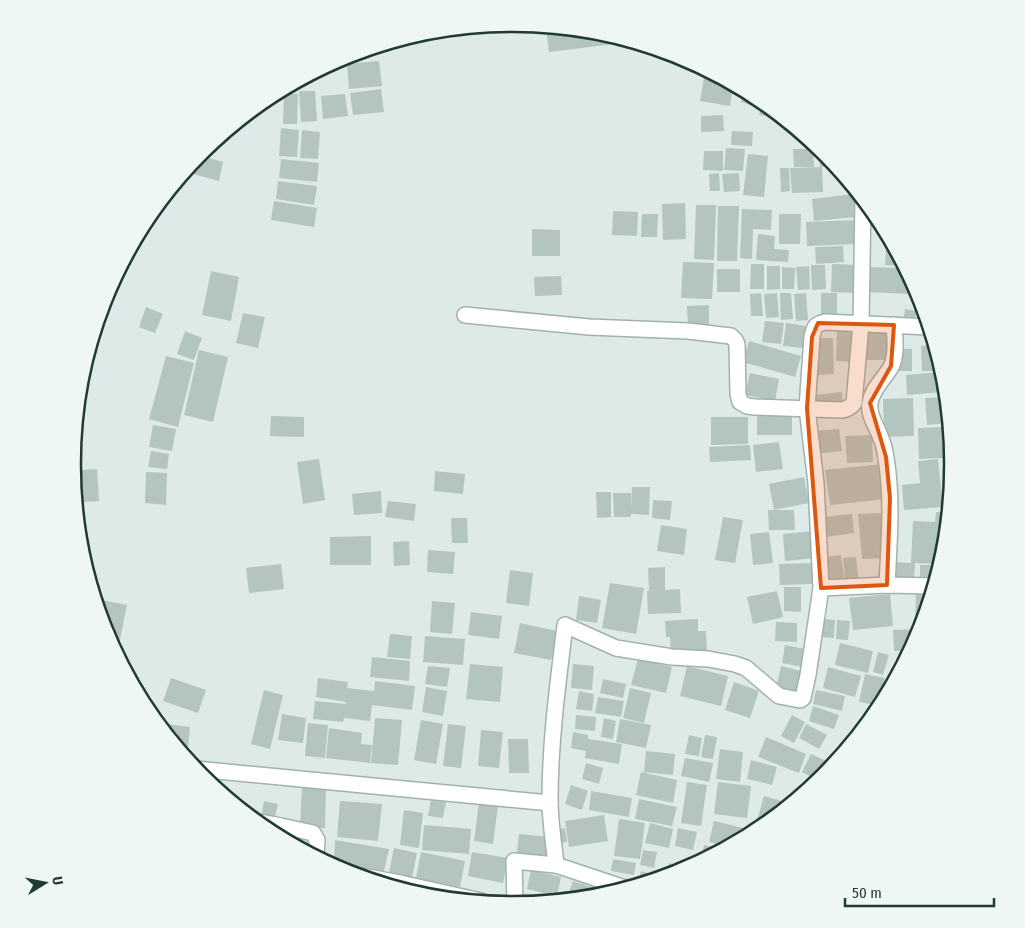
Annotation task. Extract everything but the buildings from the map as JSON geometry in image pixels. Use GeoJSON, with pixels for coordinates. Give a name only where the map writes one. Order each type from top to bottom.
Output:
{"type":"FeatureCollection","features":[{"type":"Feature","properties":{"kind":"street"},"geometry":{"type":"LineString","coordinates":[[465,315],[589,328],[688,332],[731,336],[737,344],[738,394],[740,402],[747,406],[755,407],[842,410],[851,407],[854,403],[861,324],[863,212]]}},
{"type":"Feature","properties":{"kind":"street"},"geometry":{"type":"LineString","coordinates":[[556,865],[550,802],[554,714],[565,625],[616,648],[735,664],[746,668],[779,696],[800,700],[803,698],[821,588],[816,483],[807,408],[814,328],[818,324],[825,322],[921,327]]}},
{"type":"Feature","properties":{"kind":"street"},"geometry":{"type":"LineString","coordinates":[[887,585],[890,498],[886,457],[881,438],[871,414],[870,403],[878,384],[891,366],[895,350],[894,325]]}},
{"type":"Feature","properties":{"kind":"street"},"geometry":{"type":"LineString","coordinates":[[821,588],[887,585],[926,586]]}},
{"type":"Feature","properties":{"kind":"street"},"geometry":{"type":"LineString","coordinates":[[208,770],[550,802]]}},
{"type":"Feature","properties":{"kind":"street"},"geometry":{"type":"LineString","coordinates":[[276,825],[313,833],[317,840],[316,848]]}},
{"type":"Feature","properties":{"kind":"street"},"geometry":{"type":"LineString","coordinates":[[515,896],[514,861],[556,865],[612,884]]}},
{"type":"Feature","properties":{"kind":"highlighted area"},"geometry":{"type":"Polygon","coordinates":[[[818,323],[894,325],[891,366],[870,403],[886,457],[890,498],[887,585],[821,588],[807,408],[812,337],[818,323]]]}}]}
